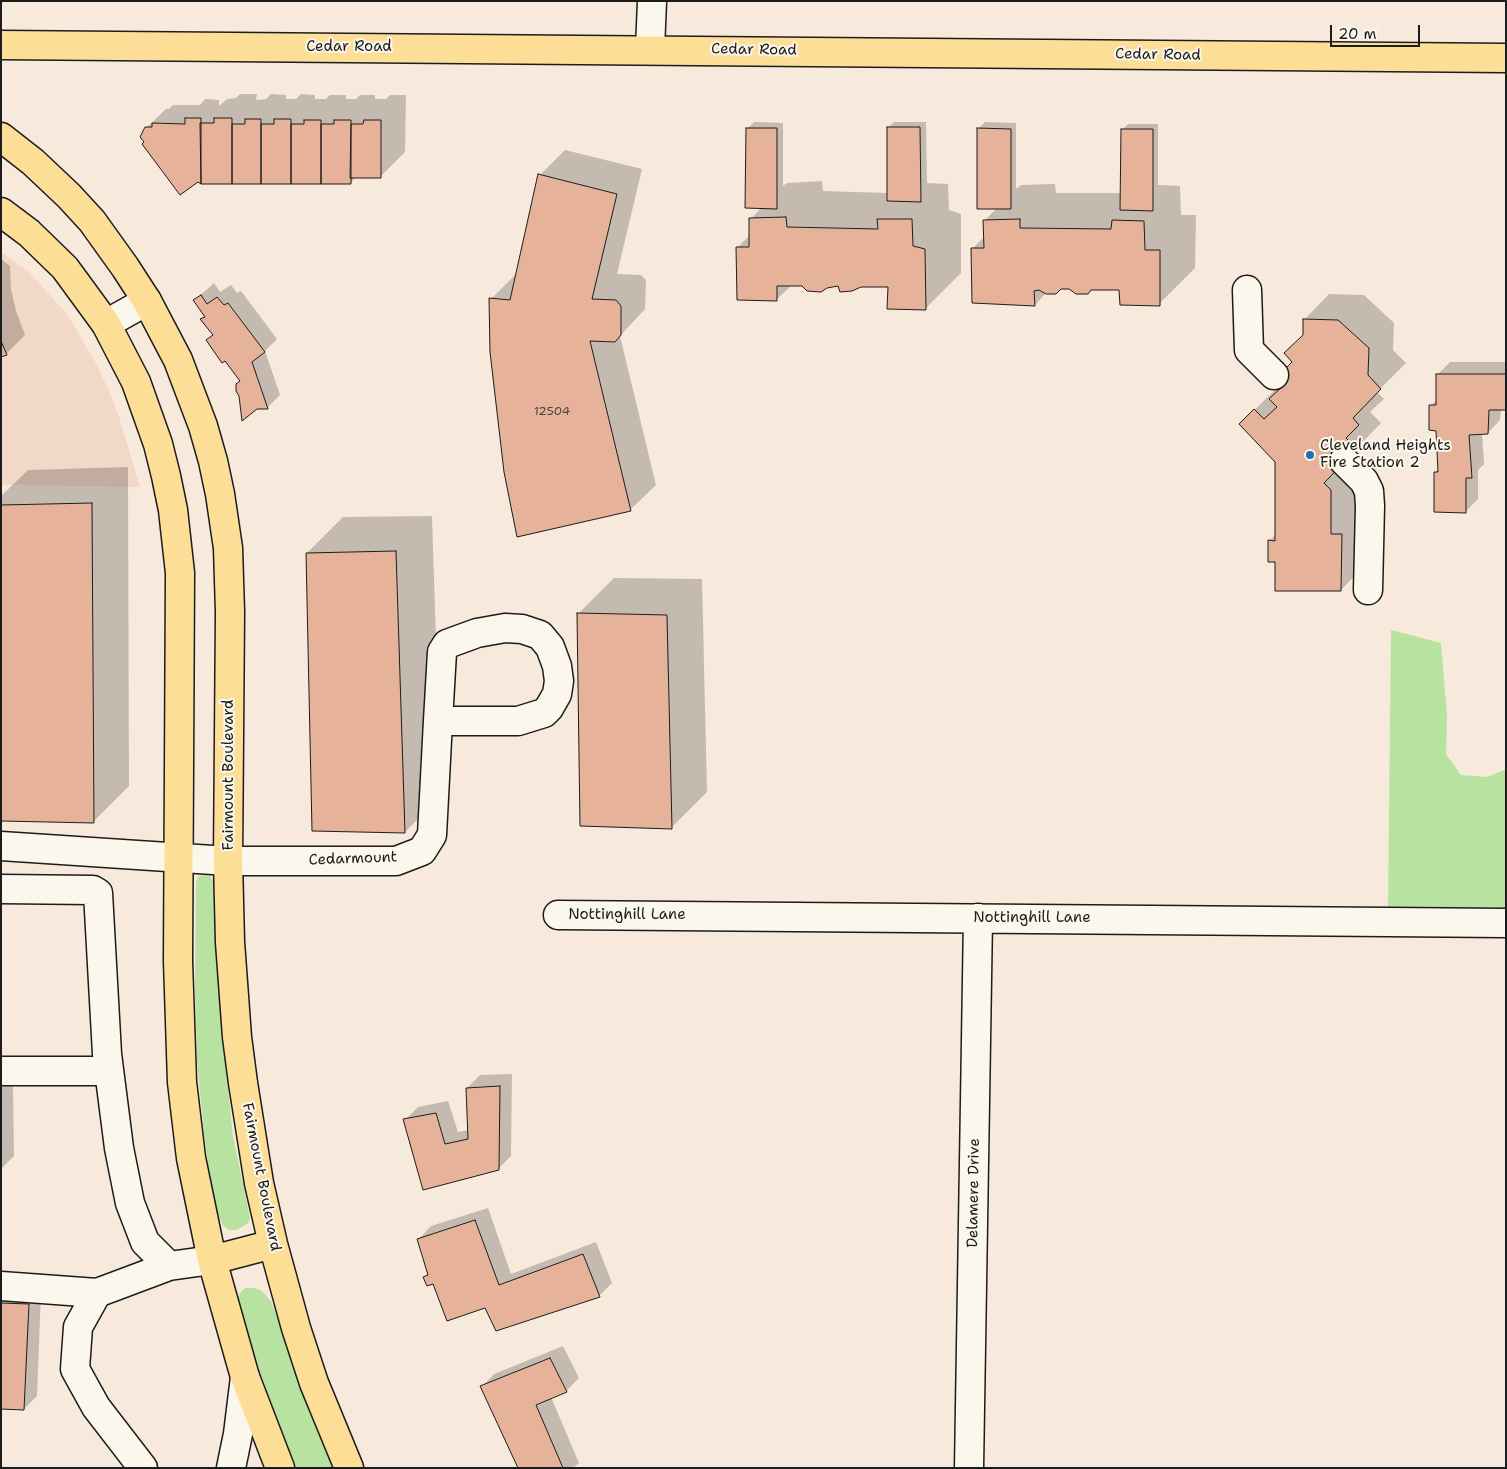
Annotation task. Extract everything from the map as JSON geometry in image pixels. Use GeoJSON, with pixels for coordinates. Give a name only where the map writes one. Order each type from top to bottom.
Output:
{"type":"FeatureCollection","features":[{"type":"Feature","properties":{"kind":"main road","name":"Cedar Road"},"geometry":{"type":"LineString","coordinates":[[1,44],[1506,58]]}},
{"type":"Feature","properties":{"kind":"main road","name":"Fairmount Boulevard"},"geometry":{"type":"LineString","coordinates":[[1,137],[51,179],[92,221],[115,251],[147,300],[178,360],[213,461],[228,548],[230,612],[228,861],[230,942],[237,1037],[250,1132],[273,1244],[296,1328],[314,1383],[349,1468]]}},
{"type":"Feature","properties":{"kind":"main road"},"geometry":{"type":"LineString","coordinates":[[1,212],[29,233],[66,268],[106,324],[132,374],[148,414],[158,444],[173,510],[180,573],[178,985],[182,1082],[192,1158],[212,1260],[245,1377],[280,1468]]}},
{"type":"Feature","properties":{"kind":"main road"},"geometry":{"type":"LineString","coordinates":[[212,1260],[273,1244]]}},
{"type":"Feature","properties":{"kind":"street"},"geometry":{"type":"LineString","coordinates":[[650,49],[652,1]]}},
{"type":"Feature","properties":{"kind":"street"},"geometry":{"type":"LineString","coordinates":[[1247,290],[1248,350],[1274,375]]}},
{"type":"Feature","properties":{"kind":"street"},"geometry":{"type":"LineString","coordinates":[[106,324],[147,300]]}},
{"type":"Feature","properties":{"kind":"street"},"geometry":{"type":"LineString","coordinates":[[1344,462],[1364,481],[1369,491],[1368,590]]}},
{"type":"Feature","properties":{"kind":"street","name":"Cedarmount"},"geometry":{"type":"LineString","coordinates":[[1,846],[228,861],[396,861],[422,851],[432,835],[438,721],[442,652],[447,644],[477,632],[505,628],[522,629],[540,635],[550,647],[557,666],[559,681],[557,694],[544,713],[518,721],[438,721]]}},
{"type":"Feature","properties":{"kind":"street"},"geometry":{"type":"LineString","coordinates":[[1,889],[93,890],[98,894],[109,1071],[119,1148],[130,1203],[145,1242],[169,1266]]}},
{"type":"Feature","properties":{"kind":"street","name":"Nottinghill Lane"},"geometry":{"type":"LineString","coordinates":[[558,914],[1506,922]]}},
{"type":"Feature","properties":{"kind":"street","name":"Delamere Drive"},"geometry":{"type":"LineString","coordinates":[[969,1468],[978,918]]}},
{"type":"Feature","properties":{"kind":"street"},"geometry":{"type":"LineString","coordinates":[[1,1071],[109,1071]]}},
{"type":"Feature","properties":{"kind":"street"},"geometry":{"type":"LineString","coordinates":[[1,1286],[97,1293],[169,1266],[212,1260]]}},
{"type":"Feature","properties":{"kind":"street"},"geometry":{"type":"LineString","coordinates":[[97,1293],[78,1327],[75,1369],[96,1407],[143,1468]]}},
{"type":"Feature","properties":{"kind":"street"},"geometry":{"type":"LineString","coordinates":[[231,1468],[238,1434],[245,1377]]}},
{"type":"Feature","properties":{"kind":"shaded area"},"geometry":{"type":"Polygon","coordinates":[[[1,252],[28,271],[67,314],[97,365],[109,391],[119,417],[140,487],[1,485],[1,252]]]}},
{"type":"Feature","properties":{"kind":"green space"},"geometry":{"type":"Polygon","coordinates":[[[1391,630],[1441,643],[1447,715],[1446,754],[1461,775],[1488,777],[1506,769],[1506,913],[1388,912],[1391,630]]]}},
{"type":"Feature","properties":{"kind":"green space"},"geometry":{"type":"Polygon","coordinates":[[[198,876],[210,876],[213,881],[221,1023],[233,1136],[250,1218],[248,1223],[237,1230],[229,1230],[223,1225],[214,1207],[204,1134],[197,1060],[195,992],[196,883],[198,876]]]}},
{"type":"Feature","properties":{"kind":"green space"},"geometry":{"type":"Polygon","coordinates":[[[245,1288],[254,1288],[262,1291],[271,1301],[335,1468],[296,1468],[259,1370],[238,1300],[239,1294],[245,1288]]]}},
{"type":"Feature","properties":{"kind":"building"},"geometry":{"type":"Polygon","coordinates":[[[185,118],[201,118],[201,184],[198,182],[180,195],[142,144],[144,142],[140,137],[145,127],[152,127],[152,123],[185,124],[185,118]]]}},
{"type":"Feature","properties":{"kind":"building"},"geometry":{"type":"Polygon","coordinates":[[[214,118],[232,118],[232,184],[201,184],[200,123],[214,123],[214,118]]]}},
{"type":"Feature","properties":{"kind":"building"},"geometry":{"type":"Polygon","coordinates":[[[245,119],[261,119],[261,184],[232,184],[232,124],[245,124],[245,119]]]}},
{"type":"Feature","properties":{"kind":"building"},"geometry":{"type":"Polygon","coordinates":[[[274,119],[291,119],[291,184],[261,184],[261,124],[274,124],[274,119]]]}},
{"type":"Feature","properties":{"kind":"building"},"geometry":{"type":"Polygon","coordinates":[[[304,120],[321,120],[321,184],[291,184],[291,124],[304,124],[304,120]]]}},
{"type":"Feature","properties":{"kind":"building"},"geometry":{"type":"Polygon","coordinates":[[[334,120],[351,120],[351,184],[321,184],[321,124],[334,124],[334,120]]]}},
{"type":"Feature","properties":{"kind":"building"},"geometry":{"type":"Polygon","coordinates":[[[364,120],[381,120],[381,178],[350,178],[351,124],[363,124],[364,120]]]}},
{"type":"Feature","properties":{"kind":"building"},"geometry":{"type":"Polygon","coordinates":[[[887,127],[920,127],[921,202],[887,201],[887,127]]]}},
{"type":"Feature","properties":{"kind":"building"},"geometry":{"type":"Polygon","coordinates":[[[746,128],[777,128],[777,209],[745,208],[746,128]]]}},
{"type":"Feature","properties":{"kind":"building"},"geometry":{"type":"Polygon","coordinates":[[[977,128],[1011,129],[1011,209],[977,209],[977,128]]]}},
{"type":"Feature","properties":{"kind":"building"},"geometry":{"type":"Polygon","coordinates":[[[1121,129],[1153,129],[1153,211],[1120,210],[1121,129]]]}},
{"type":"Feature","properties":{"kind":"building"},"geometry":{"type":"Polygon","coordinates":[[[538,174],[617,194],[592,299],[616,300],[621,306],[621,335],[615,342],[590,341],[631,511],[517,537],[504,472],[490,352],[489,298],[510,300],[538,174]]]}},
{"type":"Feature","properties":{"kind":"building"},"geometry":{"type":"Polygon","coordinates":[[[786,217],[787,227],[878,229],[877,219],[912,219],[913,246],[925,249],[926,310],[887,309],[888,287],[861,287],[852,291],[840,292],[838,286],[827,288],[821,292],[807,291],[802,286],[777,286],[777,301],[737,300],[736,247],[749,247],[749,218],[786,217]]]}},
{"type":"Feature","properties":{"kind":"building"},"geometry":{"type":"Polygon","coordinates":[[[1020,219],[1020,228],[1111,229],[1112,220],[1144,221],[1145,250],[1160,250],[1160,306],[1120,305],[1119,290],[1091,290],[1088,294],[1076,294],[1069,289],[1061,289],[1056,294],[1046,294],[1039,290],[1034,291],[1035,306],[972,303],[971,248],[984,248],[983,220],[1020,219]]]}},
{"type":"Feature","properties":{"kind":"building"},"geometry":{"type":"Polygon","coordinates":[[[201,295],[207,304],[217,297],[224,305],[228,303],[265,352],[252,362],[268,409],[257,409],[242,421],[239,396],[236,391],[236,384],[240,381],[225,361],[222,363],[206,340],[213,335],[200,319],[205,317],[193,300],[201,295]]]}},
{"type":"Feature","properties":{"kind":"building","name":"Cleveland Heights Fire Station 2"},"geometry":{"type":"Polygon","coordinates":[[[1303,319],[1338,320],[1369,348],[1368,375],[1381,389],[1353,418],[1359,425],[1346,438],[1357,449],[1324,483],[1331,490],[1331,534],[1342,534],[1341,591],[1275,591],[1275,562],[1268,562],[1268,540],[1275,541],[1275,462],[1239,424],[1254,409],[1264,419],[1277,407],[1269,399],[1285,384],[1278,376],[1292,362],[1284,353],[1303,335],[1303,319]]]}},
{"type":"Feature","properties":{"kind":"building"},"geometry":{"type":"Polygon","coordinates":[[[1,341],[7,355],[1,357],[1,341]]]}},
{"type":"Feature","properties":{"kind":"building"},"geometry":{"type":"Polygon","coordinates":[[[1436,374],[1506,374],[1506,410],[1489,410],[1488,434],[1469,435],[1472,478],[1466,478],[1466,513],[1434,512],[1434,472],[1438,472],[1436,431],[1429,430],[1429,405],[1436,405],[1436,374]]]}},
{"type":"Feature","properties":{"kind":"building"},"geometry":{"type":"Polygon","coordinates":[[[92,503],[94,823],[1,821],[1,505],[92,503]]]}},
{"type":"Feature","properties":{"kind":"building"},"geometry":{"type":"Polygon","coordinates":[[[396,551],[405,833],[312,831],[306,553],[396,551]]]}},
{"type":"Feature","properties":{"kind":"building"},"geometry":{"type":"Polygon","coordinates":[[[577,613],[667,615],[672,829],[580,826],[577,613]]]}},
{"type":"Feature","properties":{"kind":"building"},"geometry":{"type":"Polygon","coordinates":[[[500,1086],[499,1170],[423,1190],[403,1119],[436,1113],[445,1144],[468,1139],[466,1088],[500,1086]]]}},
{"type":"Feature","properties":{"kind":"building"},"geometry":{"type":"Polygon","coordinates":[[[475,1220],[499,1285],[583,1254],[600,1297],[496,1331],[485,1308],[447,1321],[433,1284],[427,1286],[423,1277],[428,1275],[417,1239],[475,1220]]]}},
{"type":"Feature","properties":{"kind":"building"},"geometry":{"type":"Polygon","coordinates":[[[1,1303],[29,1304],[24,1410],[1,1409],[1,1303]]]}},
{"type":"Feature","properties":{"kind":"building"},"geometry":{"type":"Polygon","coordinates":[[[550,1358],[567,1392],[536,1405],[563,1468],[518,1468],[480,1386],[550,1358]]]}},
{"type":"Feature","properties":{"kind":"place","name":"Cleveland Heights Fire Station 2"},"geometry":{"type":"Point","coordinates":[1310,455]}}]}
